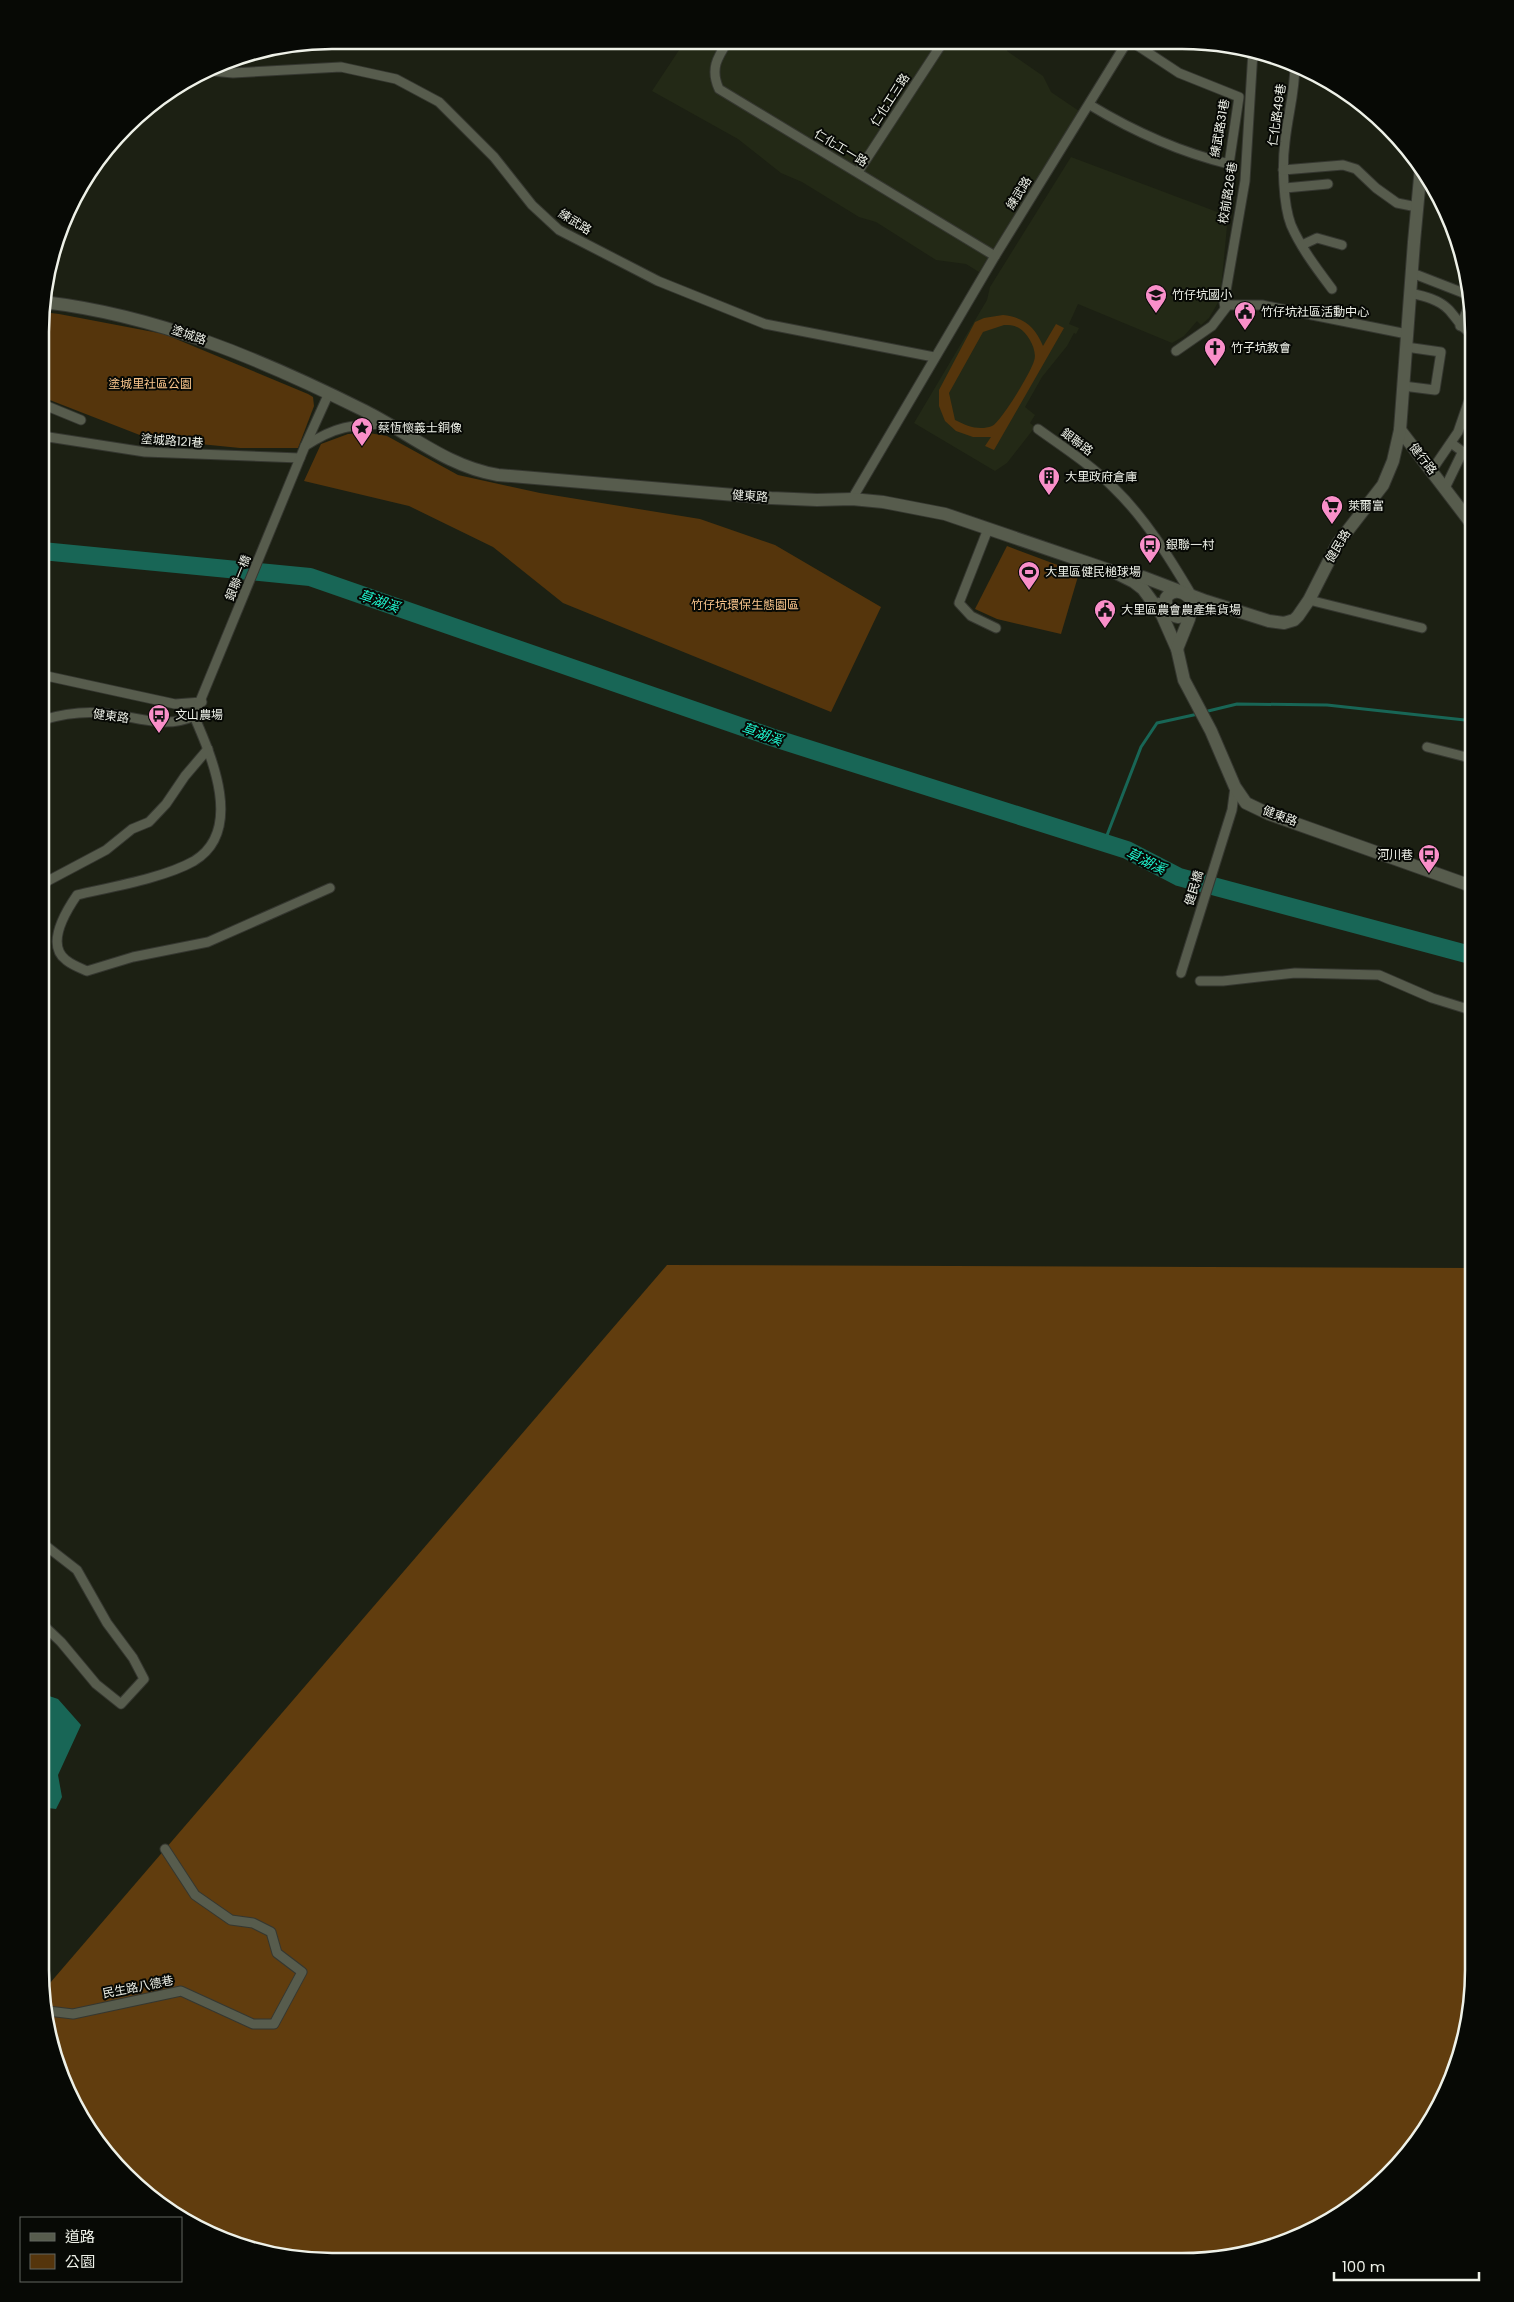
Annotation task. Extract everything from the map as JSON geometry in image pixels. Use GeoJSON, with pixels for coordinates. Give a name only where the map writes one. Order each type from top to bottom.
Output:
{"type":"FeatureCollection","features":[{"type":"Feature","properties":{"kind":"street","name":"仁化工一路"},"geometry":{"type":"LineString","coordinates":[[723,49],[716,59],[714,68],[719,89],[995,256]]}},
{"type":"Feature","properties":{"kind":"street","name":"仁化工三路"},"geometry":{"type":"LineString","coordinates":[[858,172],[938,49]]}},
{"type":"Feature","properties":{"kind":"street","name":"練武路"},"geometry":{"type":"LineString","coordinates":[[852,499],[934,357],[1123,49]]}},
{"type":"Feature","properties":{"kind":"street","name":"練武路31巷"},"geometry":{"type":"LineString","coordinates":[[1090,104],[1121,123],[1194,156],[1229,164],[1239,97],[1179,73],[1143,49]]}},
{"type":"Feature","properties":{"kind":"street","name":"校前路26巷"},"geometry":{"type":"LineString","coordinates":[[1225,308],[1224,302],[1245,182],[1253,57]]}},
{"type":"Feature","properties":{"kind":"street","name":"練武路"},"geometry":{"type":"LineString","coordinates":[[220,72],[233,73],[341,66],[396,79],[439,102],[494,157],[532,205],[559,230],[658,281],[765,324],[934,357]]}},
{"type":"Feature","properties":{"kind":"street","name":"仁化路49巷"},"geometry":{"type":"LineString","coordinates":[[1295,72],[1295,88],[1285,141],[1283,170],[1290,224],[1332,289]]}},
{"type":"Feature","properties":{"kind":"street"},"geometry":{"type":"LineString","coordinates":[[1283,170],[1343,165],[1356,169],[1397,204],[1417,207]]}},
{"type":"Feature","properties":{"kind":"street","name":"健民路"},"geometry":{"type":"LineString","coordinates":[[1186,593],[1264,620],[1284,623],[1294,620],[1309,600],[1338,543],[1388,476],[1400,430],[1420,178]]}},
{"type":"Feature","properties":{"kind":"street"},"geometry":{"type":"LineString","coordinates":[[1285,188],[1328,184]]}},
{"type":"Feature","properties":{"kind":"street"},"geometry":{"type":"LineString","coordinates":[[1302,245],[1317,238],[1342,245]]}},
{"type":"Feature","properties":{"kind":"street"},"geometry":{"type":"LineString","coordinates":[[1412,274],[1463,293]]}},
{"type":"Feature","properties":{"kind":"street"},"geometry":{"type":"LineString","coordinates":[[1410,293],[1430,298],[1447,308],[1460,326],[1465,329]]}},
{"type":"Feature","properties":{"kind":"street","name":"塗城路"},"geometry":{"type":"LineString","coordinates":[[50,303],[170,328],[261,362],[329,393]]}},
{"type":"Feature","properties":{"kind":"street"},"geometry":{"type":"LineString","coordinates":[[1176,351],[1212,326],[1228,304],[1262,305],[1384,331],[1407,334]]}},
{"type":"Feature","properties":{"kind":"street"},"geometry":{"type":"LineString","coordinates":[[1460,326],[1465,315]]}},
{"type":"Feature","properties":{"kind":"street"},"geometry":{"type":"LineString","coordinates":[[1402,386],[1435,390],[1441,352],[1406,347]]}},
{"type":"Feature","properties":{"kind":"street"},"geometry":{"type":"LineString","coordinates":[[299,461],[329,393]]}},
{"type":"Feature","properties":{"kind":"street","name":"健東路"},"geometry":{"type":"LineString","coordinates":[[329,393],[390,424],[462,466],[484,472],[771,498],[852,499],[928,510],[1112,571],[1134,582],[1166,610]]}},
{"type":"Feature","properties":{"kind":"street"},"geometry":{"type":"LineString","coordinates":[[49,407],[81,420]]}},
{"type":"Feature","properties":{"kind":"street"},"geometry":{"type":"LineString","coordinates":[[1432,470],[1458,432],[1465,412]]}},
{"type":"Feature","properties":{"kind":"street"},"geometry":{"type":"LineString","coordinates":[[304,446],[324,434],[340,428],[390,424]]}},
{"type":"Feature","properties":{"kind":"street","name":"銀聯路"},"geometry":{"type":"LineString","coordinates":[[1038,428],[1107,481],[1128,502],[1165,552],[1186,593]]}},
{"type":"Feature","properties":{"kind":"street","name":"健行路"},"geometry":{"type":"LineString","coordinates":[[1400,430],[1465,515]]}},
{"type":"Feature","properties":{"kind":"street","name":"塗城路121巷"},"geometry":{"type":"LineString","coordinates":[[49,437],[145,452],[299,461]]}},
{"type":"Feature","properties":{"kind":"street"},"geometry":{"type":"LineString","coordinates":[[1451,443],[1465,455]]}},
{"type":"Feature","properties":{"kind":"street","name":"健行路"},"geometry":{"type":"LineString","coordinates":[[1445,488],[1462,453]]}},
{"type":"Feature","properties":{"kind":"street","name":"銀聯一橋"},"geometry":{"type":"LineString","coordinates":[[202,702],[299,461]]}},
{"type":"Feature","properties":{"kind":"street"},"geometry":{"type":"LineString","coordinates":[[988,529],[959,603],[971,616],[996,628]]}},
{"type":"Feature","properties":{"kind":"street","name":"健東路"},"geometry":{"type":"LineString","coordinates":[[1112,571],[1144,577],[1166,587],[1186,593]]}},
{"type":"Feature","properties":{"kind":"street"},"geometry":{"type":"LineString","coordinates":[[1177,649],[1190,613],[1192,601],[1186,593],[1169,594],[1165,602],[1166,610],[1170,615],[1178,617],[1190,613],[1203,608],[1219,605]]}},
{"type":"Feature","properties":{"kind":"street","name":"健東路"},"geometry":{"type":"LineString","coordinates":[[1149,596],[1162,615],[1177,649],[1184,680],[1206,720],[1235,787],[1246,803],[1268,814],[1465,884]]}},
{"type":"Feature","properties":{"kind":"street"},"geometry":{"type":"LineString","coordinates":[[1309,600],[1422,628]]}},
{"type":"Feature","properties":{"kind":"street"},"geometry":{"type":"LineString","coordinates":[[49,677],[175,704],[202,702]]}},
{"type":"Feature","properties":{"kind":"street"},"geometry":{"type":"LineString","coordinates":[[202,702],[194,716],[214,767],[221,800],[219,830],[209,848],[194,861],[179,868],[132,883],[77,895],[68,909],[58,932],[57,944],[64,959],[87,971],[133,957],[208,942],[330,888]]}},
{"type":"Feature","properties":{"kind":"street","name":"健東路"},"geometry":{"type":"LineString","coordinates":[[49,718],[62,714],[104,713],[155,722],[183,721],[194,716]]}},
{"type":"Feature","properties":{"kind":"street"},"geometry":{"type":"LineString","coordinates":[[1427,747],[1465,757]]}},
{"type":"Feature","properties":{"kind":"street"},"geometry":{"type":"LineString","coordinates":[[49,880],[106,850],[132,829],[148,822],[166,804],[185,776],[208,749]]}},
{"type":"Feature","properties":{"kind":"street","name":"健民橋"},"geometry":{"type":"LineString","coordinates":[[1181,973],[1232,810],[1235,787]]}},
{"type":"Feature","properties":{"kind":"street"},"geometry":{"type":"LineString","coordinates":[[1200,981],[1223,981],[1295,973],[1379,975],[1432,998],[1465,1008]]}},
{"type":"Feature","properties":{"kind":"street"},"geometry":{"type":"LineString","coordinates":[[49,1548],[77,1570],[107,1623],[133,1658],[144,1679],[120,1704],[96,1684],[61,1642],[49,1631]]}},
{"type":"Feature","properties":{"kind":"street","name":"民生路八德巷"},"geometry":{"type":"LineString","coordinates":[[52,2011],[72,2014],[180,1991],[253,2024],[274,2024],[302,1972],[277,1953],[271,1932],[252,1923],[230,1920],[195,1895],[165,1849]]}},
{"type":"Feature","properties":{"kind":"shaded area"},"geometry":{"type":"Polygon","coordinates":[[[680,49],[1008,49],[1007,51],[1043,76],[1051,92],[1079,111],[979,272],[966,264],[936,260],[876,222],[859,217],[802,182],[781,173],[738,139],[652,91],[680,49]]]}},
{"type":"Feature","properties":{"kind":"shaded area","name":"竹仔坑國小"},"geometry":{"type":"Polygon","coordinates":[[[1071,157],[1228,216],[1220,299],[1209,318],[1201,325],[1197,321],[1184,336],[1172,343],[1078,304],[1069,324],[1079,328],[1076,334],[1074,333],[1067,346],[1042,377],[1025,407],[1035,415],[1030,423],[1035,427],[1007,463],[995,471],[914,423],[987,300],[990,287],[1071,157]]]}},
{"type":"Feature","properties":{"kind":"shaded area"},"geometry":{"type":"Polygon","coordinates":[[[667,1265],[1465,1268],[1465,1988],[1463,2007],[1456,2043],[1444,2078],[1418,2127],[1395,2157],[1369,2183],[1339,2206],[1307,2224],[1255,2244],[1200,2253],[314,2253],[277,2248],[224,2232],[190,2215],[145,2183],[119,2157],[96,2127],[70,2078],[58,2043],[49,1984],[667,1265]]]}},
{"type":"Feature","properties":{"kind":"green space","name":"塗城里社區公園"},"geometry":{"type":"Polygon","coordinates":[[[49,313],[164,334],[313,397],[314,406],[298,448],[240,448],[150,439],[49,400],[49,313]]]}},
{"type":"Feature","properties":{"kind":"green space"},"geometry":{"type":"Polygon","coordinates":[[[1003,315],[1017,318],[1032,328],[1043,346],[1056,324],[1064,328],[994,450],[985,446],[991,437],[973,437],[956,431],[945,421],[939,406],[939,390],[975,322],[984,318],[1003,315]],[[1004,325],[983,332],[949,393],[955,420],[969,426],[987,427],[996,423],[1032,367],[1035,352],[1026,334],[1019,328],[1004,325]]]}},
{"type":"Feature","properties":{"kind":"green space","name":"竹仔坑環保生態園區"},"geometry":{"type":"Polygon","coordinates":[[[369,433],[387,436],[458,475],[540,493],[700,519],[775,545],[881,607],[831,712],[563,603],[493,547],[409,506],[304,481],[321,444],[348,434],[369,433]]]}},
{"type":"Feature","properties":{"kind":"green space","name":"大里區健民槌球場"},"geometry":{"type":"Polygon","coordinates":[[[1007,546],[1079,573],[1061,634],[997,619],[975,609],[1007,546]]]}},
{"type":"Feature","properties":{"kind":"water"},"geometry":{"type":"Polygon","coordinates":[[[49,1696],[58,1699],[81,1725],[58,1775],[62,1797],[56,1809],[49,1808],[49,1696]]]}},
{"type":"Feature","properties":{"kind":"waterway","name":"草湖溪"},"geometry":{"type":"LineString","coordinates":[[49,552],[310,577],[771,737],[1127,850],[1179,877],[1465,954]]}},
{"type":"Feature","properties":{"kind":"waterway"},"geometry":{"type":"LineString","coordinates":[[1204,712],[1237,704],[1327,705],[1465,720]]}},
{"type":"Feature","properties":{"kind":"waterway"},"geometry":{"type":"LineString","coordinates":[[1104,843],[1141,747],[1157,723],[1198,714]]}},
{"type":"Feature","properties":{"kind":"place","name":"竹仔坑國小"},"geometry":{"type":"Point","coordinates":[1156,314]}},
{"type":"Feature","properties":{"kind":"place","name":"竹仔坑社區活動中心"},"geometry":{"type":"Point","coordinates":[1245,331]}},
{"type":"Feature","properties":{"kind":"place","name":"竹子坑教會"},"geometry":{"type":"Point","coordinates":[1215,367]}},
{"type":"Feature","properties":{"kind":"place","name":"蔡恆懷義士銅像"},"geometry":{"type":"Point","coordinates":[362,447]}},
{"type":"Feature","properties":{"kind":"place","name":"大里政府倉庫"},"geometry":{"type":"Point","coordinates":[1049,496]}},
{"type":"Feature","properties":{"kind":"place","name":"萊爾富"},"geometry":{"type":"Point","coordinates":[1332,525]}},
{"type":"Feature","properties":{"kind":"place","name":"銀聯一村"},"geometry":{"type":"Point","coordinates":[1150,564]}},
{"type":"Feature","properties":{"kind":"place","name":"大里區健民槌球場"},"geometry":{"type":"Point","coordinates":[1029,591]}},
{"type":"Feature","properties":{"kind":"place","name":"大里區農會農產集貨場"},"geometry":{"type":"Point","coordinates":[1105,629]}},
{"type":"Feature","properties":{"kind":"place","name":"文山農場"},"geometry":{"type":"Point","coordinates":[159,734]}},
{"type":"Feature","properties":{"kind":"place","name":"河川巷"},"geometry":{"type":"Point","coordinates":[1429,874]}}]}
